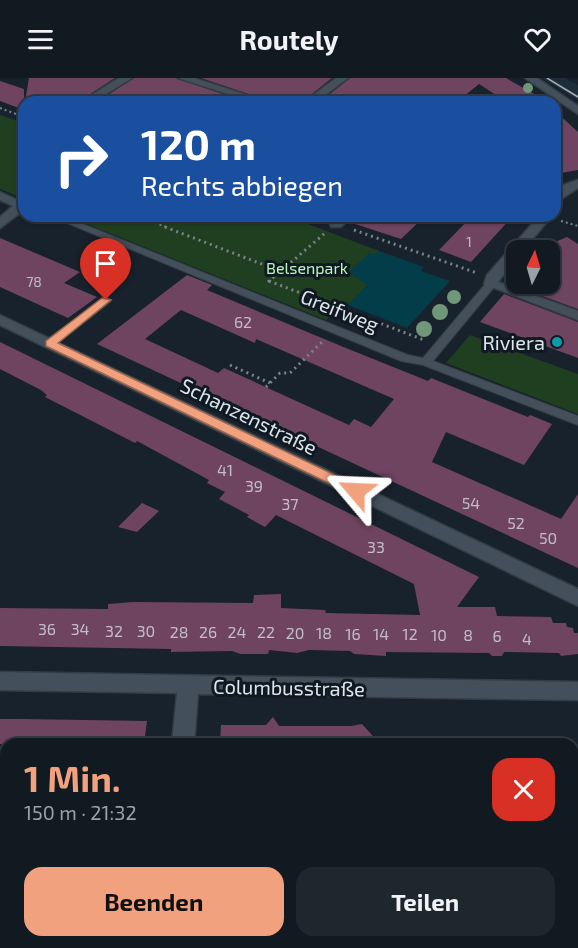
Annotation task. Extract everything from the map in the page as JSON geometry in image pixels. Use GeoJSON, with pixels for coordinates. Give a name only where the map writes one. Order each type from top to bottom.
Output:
{"type":"FeatureCollection","features":[{"type":"Feature","properties":{"kind":"street"},"geometry":{"type":"LineString","coordinates":[[96,96],[127,78]]}},
{"type":"Feature","properties":{"kind":"street"},"geometry":{"type":"LineString","coordinates":[[183,78],[244,96]]}},
{"type":"Feature","properties":{"kind":"street"},"geometry":{"type":"LineString","coordinates":[[318,96],[344,78]]}},
{"type":"Feature","properties":{"kind":"street"},"geometry":{"type":"LineString","coordinates":[[530,78],[556,96]]}},
{"type":"Feature","properties":{"kind":"street"},"geometry":{"type":"LineString","coordinates":[[561,99],[578,111]]}},
{"type":"Feature","properties":{"kind":"street"},"geometry":{"type":"LineString","coordinates":[[561,194],[567,188],[578,184]]}},
{"type":"Feature","properties":{"kind":"street"},"geometry":{"type":"LineString","coordinates":[[0,196],[18,203]]}},
{"type":"Feature","properties":{"kind":"street"},"geometry":{"type":"LineString","coordinates":[[0,224],[18,210]]}},
{"type":"Feature","properties":{"kind":"street"},"geometry":{"type":"LineString","coordinates":[[525,240],[541,222]]}},
{"type":"Feature","properties":{"kind":"street"},"geometry":{"type":"LineString","coordinates":[[506,263],[491,281],[578,316]]}},
{"type":"Feature","properties":{"kind":"street","name":"Schanzenstraße"},"geometry":{"type":"LineString","coordinates":[[0,319],[578,598]]}},
{"type":"Feature","properties":{"kind":"street","name":"Columbusstraße"},"geometry":{"type":"LineString","coordinates":[[0,681],[578,691]]}},
{"type":"Feature","properties":{"kind":"street"},"geometry":{"type":"LineString","coordinates":[[184,738],[188,685]]}},
{"type":"Feature","properties":{"kind":"lane","name":"Greifweg"},"geometry":{"type":"LineString","coordinates":[[70,222],[405,358],[426,362],[578,421]]}},
{"type":"Feature","properties":{"kind":"lane"},"geometry":{"type":"LineString","coordinates":[[426,362],[491,281]]}},
{"type":"Feature","properties":{"kind":"lane"},"geometry":{"type":"LineString","coordinates":[[50,343],[106,300]]}},
{"type":"Feature","properties":{"kind":"path"},"geometry":{"type":"LineString","coordinates":[[0,108],[18,115]]}},
{"type":"Feature","properties":{"kind":"path"},"geometry":{"type":"LineString","coordinates":[[152,222],[280,271]]}},
{"type":"Feature","properties":{"kind":"path"},"geometry":{"type":"LineString","coordinates":[[251,295],[339,222]]}},
{"type":"Feature","properties":{"kind":"path"},"geometry":{"type":"LineString","coordinates":[[346,222],[491,281]]}},
{"type":"Feature","properties":{"kind":"path"},"geometry":{"type":"LineString","coordinates":[[269,281],[439,345]]}},
{"type":"Feature","properties":{"kind":"path"},"geometry":{"type":"LineString","coordinates":[[266,387],[280,373],[290,373],[330,334]]}},
{"type":"Feature","properties":{"kind":"path"},"geometry":{"type":"LineString","coordinates":[[230,365],[270,383]]}},
{"type":"Feature","properties":{"kind":"shaded area"},"geometry":{"type":"Polygon","coordinates":[[[542,78],[564,78],[578,85],[578,100],[542,78]]]}},
{"type":"Feature","properties":{"kind":"shaded area"},"geometry":{"type":"Polygon","coordinates":[[[379,251],[424,267],[421,271],[450,281],[407,328],[348,305],[367,285],[349,272],[369,253],[374,255],[379,251]]]}},
{"type":"Feature","properties":{"kind":"green space"},"geometry":{"type":"Polygon","coordinates":[[[0,115],[18,121],[18,196],[0,189],[0,115]]]}},
{"type":"Feature","properties":{"kind":"green space","name":"Belsenpark"},"geometry":{"type":"Polygon","coordinates":[[[82,222],[303,222],[379,251],[350,273],[368,285],[348,305],[326,320],[82,222]]]}},
{"type":"Feature","properties":{"kind":"green space"},"geometry":{"type":"Polygon","coordinates":[[[470,335],[578,374],[578,414],[446,363],[470,335]]]}},
{"type":"Feature","properties":{"kind":"building"},"geometry":{"type":"Polygon","coordinates":[[[29,78],[115,78],[87,96],[26,96],[29,78]]]}},
{"type":"Feature","properties":{"kind":"building"},"geometry":{"type":"Polygon","coordinates":[[[134,78],[176,78],[228,96],[106,96],[134,78]]]}},
{"type":"Feature","properties":{"kind":"building"},"geometry":{"type":"Polygon","coordinates":[[[201,78],[332,78],[310,96],[254,96],[201,78]]]}},
{"type":"Feature","properties":{"kind":"building"},"geometry":{"type":"Polygon","coordinates":[[[350,78],[506,78],[538,96],[498,96],[479,84],[464,96],[328,96],[350,78]]]}},
{"type":"Feature","properties":{"kind":"building"},"geometry":{"type":"Polygon","coordinates":[[[0,81],[24,89],[24,96],[18,96],[18,108],[0,101],[0,81]]]}},
{"type":"Feature","properties":{"kind":"building"},"geometry":{"type":"Polygon","coordinates":[[[561,116],[578,132],[578,170],[561,173],[561,116]]]}},
{"type":"Feature","properties":{"kind":"building"},"geometry":{"type":"Polygon","coordinates":[[[349,222],[419,222],[401,239],[349,222]]]}},
{"type":"Feature","properties":{"kind":"building"},"geometry":{"type":"Polygon","coordinates":[[[466,222],[508,222],[471,262],[439,250],[466,222]]]}},
{"type":"Feature","properties":{"kind":"building"},"geometry":{"type":"Polygon","coordinates":[[[567,237],[578,244],[578,309],[537,294],[560,294],[560,240],[567,237]]]}},
{"type":"Feature","properties":{"kind":"building"},"geometry":{"type":"Polygon","coordinates":[[[0,238],[80,272],[64,283],[97,297],[68,318],[0,287],[0,238]]]}},
{"type":"Feature","properties":{"kind":"building"},"geometry":{"type":"Polygon","coordinates":[[[187,275],[212,285],[207,290],[341,346],[428,381],[431,378],[528,417],[530,415],[552,424],[524,465],[446,432],[432,462],[561,519],[578,494],[578,568],[97,344],[187,275]],[[181,310],[145,339],[218,373],[224,368],[349,425],[354,419],[371,427],[394,399],[256,339],[255,343],[181,310]]]}},
{"type":"Feature","properties":{"kind":"building","name":"Riviera"},"geometry":{"type":"Polygon","coordinates":[[[504,294],[578,322],[578,358],[480,322],[504,294]]]}},
{"type":"Feature","properties":{"kind":"building"},"geometry":{"type":"Polygon","coordinates":[[[0,342],[479,577],[457,607],[495,607],[497,616],[551,617],[553,623],[566,623],[567,627],[573,628],[574,633],[578,633],[578,654],[561,656],[559,653],[504,652],[502,656],[492,656],[489,653],[386,652],[386,656],[354,654],[350,651],[309,650],[297,653],[269,650],[268,654],[240,654],[232,651],[171,652],[171,649],[0,646],[0,608],[108,609],[108,604],[133,602],[253,603],[254,595],[281,594],[281,608],[325,610],[326,613],[420,615],[414,584],[276,515],[265,527],[247,517],[249,515],[219,499],[225,492],[207,483],[209,480],[137,441],[135,443],[45,397],[47,395],[41,390],[0,369],[0,342]]]}},
{"type":"Feature","properties":{"kind":"building"},"geometry":{"type":"Polygon","coordinates":[[[142,503],[159,511],[137,532],[118,527],[142,503]]]}},
{"type":"Feature","properties":{"kind":"building"},"geometry":{"type":"Polygon","coordinates":[[[273,717],[279,726],[362,724],[375,738],[220,738],[221,725],[266,725],[273,717]]]}},
{"type":"Feature","properties":{"kind":"building"},"geometry":{"type":"Polygon","coordinates":[[[0,719],[147,721],[145,738],[0,738],[0,719]]]}},
{"type":"Feature","properties":{"kind":"tram line"},"geometry":{"type":"LineString","coordinates":[[547,78],[578,97]]}},
{"type":"Feature","properties":{"kind":"place","name":"Riviera"},"geometry":{"type":"Point","coordinates":[557,342]}},
{"type":"Feature","properties":{"kind":"route"},"geometry":{"type":"LineString","coordinates":[[106,300],[50,343],[356,491]]}}]}
